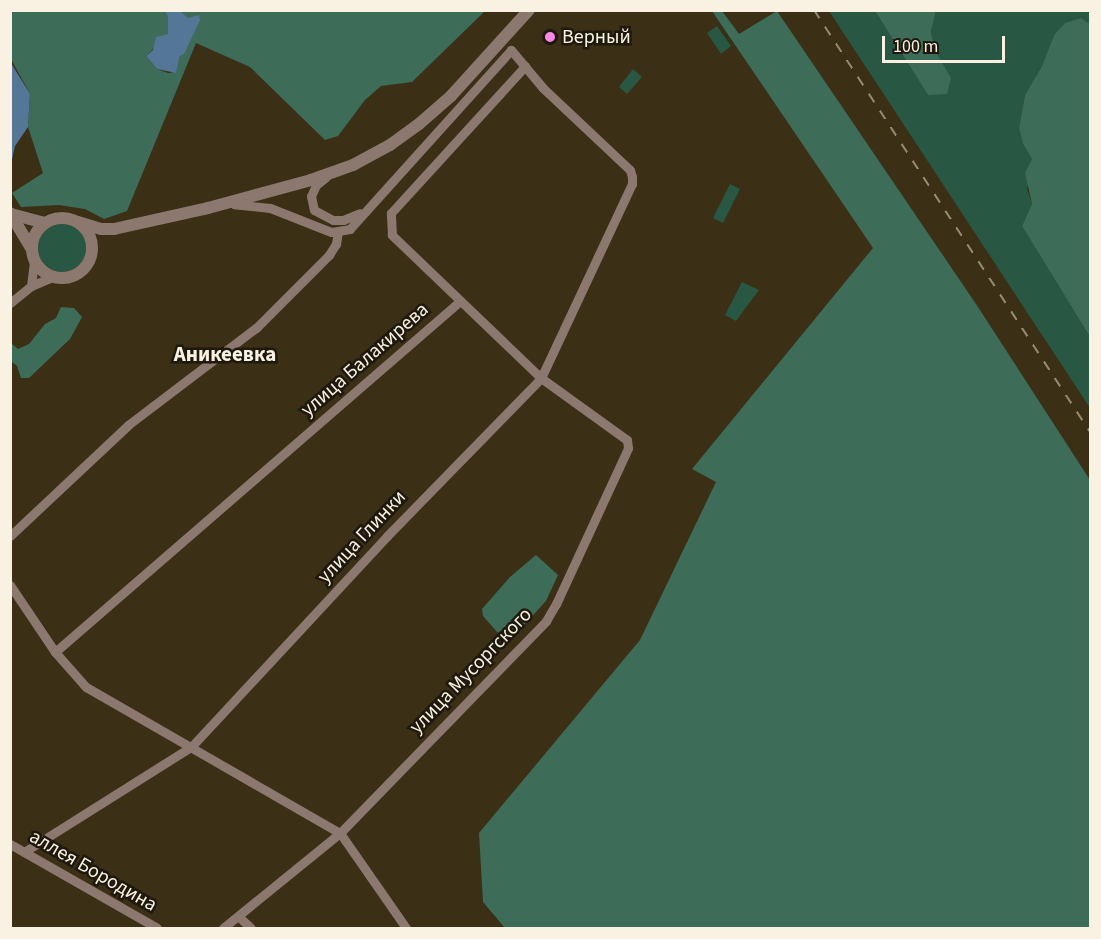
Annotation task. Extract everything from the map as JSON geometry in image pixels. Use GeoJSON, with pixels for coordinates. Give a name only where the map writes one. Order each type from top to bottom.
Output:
{"type":"FeatureCollection","features":[{"type":"Feature","properties":{"kind":"street"},"geometry":{"type":"LineString","coordinates":[[375,203],[355,217],[343,220],[320,216],[311,206],[311,196],[320,180],[390,145],[419,124],[451,96],[529,10]]}},
{"type":"Feature","properties":{"kind":"street"},"geometry":{"type":"LineString","coordinates":[[208,208],[256,205],[338,232],[350,229],[511,50],[525,66]]}},
{"type":"Feature","properties":{"kind":"street","name":"улица Глинки"},"geometry":{"type":"LineString","coordinates":[[24,852],[192,746],[379,544],[541,378],[632,184],[630,170],[543,88],[525,66]]}},
{"type":"Feature","properties":{"kind":"street","name":"улица Балакирева"},"geometry":{"type":"LineString","coordinates":[[55,652],[459,302],[392,235],[391,213],[525,66]]}},
{"type":"Feature","properties":{"kind":"street"},"geometry":{"type":"LineString","coordinates":[[31,286],[37,230],[44,223],[61,218],[101,229],[114,229],[208,208],[333,172]]}},
{"type":"Feature","properties":{"kind":"street"},"geometry":{"type":"LineString","coordinates":[[11,214],[44,223]]}},
{"type":"Feature","properties":{"kind":"street"},"geometry":{"type":"LineString","coordinates":[[11,214],[44,273],[52,277]]}},
{"type":"Feature","properties":{"kind":"street"},"geometry":{"type":"LineString","coordinates":[[78,222],[90,237],[91,256]]}},
{"type":"Feature","properties":{"kind":"street"},"geometry":{"type":"LineString","coordinates":[[10,303],[31,286],[52,277],[72,277],[80,272],[96,245],[114,229]]}},
{"type":"Feature","properties":{"kind":"street"},"geometry":{"type":"LineString","coordinates":[[10,536],[128,425],[256,328],[329,255],[336,244],[338,232]]}},
{"type":"Feature","properties":{"kind":"street"},"geometry":{"type":"LineString","coordinates":[[459,302],[541,378]]}},
{"type":"Feature","properties":{"kind":"street","name":"улица Мусоргского"},"geometry":{"type":"LineString","coordinates":[[239,917],[340,833],[546,621],[556,604],[628,448],[627,440],[541,378]]}},
{"type":"Feature","properties":{"kind":"street"},"geometry":{"type":"LineString","coordinates":[[10,585],[55,652],[86,687],[340,833],[406,928]]}},
{"type":"Feature","properties":{"kind":"street","name":"аллея Бородина"},"geometry":{"type":"LineString","coordinates":[[10,844],[157,928]]}},
{"type":"Feature","properties":{"kind":"street"},"geometry":{"type":"LineString","coordinates":[[224,928],[239,917],[251,928]]}},
{"type":"Feature","properties":{"kind":"green space"},"geometry":{"type":"Polygon","coordinates":[[[11,11],[165,11],[168,16],[168,34],[146,56],[157,69],[168,73],[176,72],[188,18],[181,11],[485,11],[412,82],[381,86],[365,100],[338,136],[325,140],[250,67],[196,43],[127,211],[104,219],[85,209],[59,205],[21,207],[12,193],[43,173],[28,127],[30,94],[11,59],[11,11]]]}},
{"type":"Feature","properties":{"kind":"green space"},"geometry":{"type":"Polygon","coordinates":[[[712,11],[722,11],[739,34],[777,11],[976,304],[1090,480],[1090,928],[505,928],[483,902],[479,833],[640,640],[716,482],[692,469],[873,248],[712,11]]]}},
{"type":"Feature","properties":{"kind":"green space"},"geometry":{"type":"Polygon","coordinates":[[[829,11],[875,11],[928,95],[951,79],[933,49],[931,32],[936,11],[1090,11],[1090,24],[1080,18],[1054,35],[1042,66],[1025,95],[1019,128],[1023,144],[1032,159],[1027,189],[1032,204],[1022,226],[1090,337],[1090,408],[829,11]]]}},
{"type":"Feature","properties":{"kind":"green space"},"geometry":{"type":"Polygon","coordinates":[[[875,11],[936,11],[931,32],[934,49],[951,78],[947,94],[928,95],[875,11]]]}},
{"type":"Feature","properties":{"kind":"green space"},"geometry":{"type":"Polygon","coordinates":[[[1081,18],[1090,24],[1090,337],[1022,226],[1032,204],[1025,173],[1032,159],[1023,144],[1019,128],[1025,95],[1042,66],[1054,35],[1065,23],[1081,18]]]}},
{"type":"Feature","properties":{"kind":"green space"},"geometry":{"type":"Polygon","coordinates":[[[717,26],[731,46],[721,54],[707,33],[717,26]]]}},
{"type":"Feature","properties":{"kind":"green space"},"geometry":{"type":"Polygon","coordinates":[[[633,69],[642,77],[627,94],[619,87],[633,69]]]}},
{"type":"Feature","properties":{"kind":"green space"},"geometry":{"type":"Polygon","coordinates":[[[730,184],[740,189],[723,223],[713,218],[730,184]]]}},
{"type":"Feature","properties":{"kind":"green space"},"geometry":{"type":"Polygon","coordinates":[[[62,224],[79,231],[86,248],[79,265],[62,272],[45,265],[38,248],[45,231],[62,224]]]}},
{"type":"Feature","properties":{"kind":"green space"},"geometry":{"type":"Polygon","coordinates":[[[742,282],[759,290],[736,321],[725,315],[742,282]]]}},
{"type":"Feature","properties":{"kind":"green space"},"geometry":{"type":"Polygon","coordinates":[[[61,307],[74,308],[82,317],[70,339],[29,378],[21,378],[17,366],[11,361],[11,343],[18,349],[29,344],[45,324],[56,318],[61,307]]]}},
{"type":"Feature","properties":{"kind":"green space"},"geometry":{"type":"Polygon","coordinates":[[[536,555],[558,575],[546,601],[513,637],[497,632],[483,616],[482,609],[510,577],[536,555]]]}},
{"type":"Feature","properties":{"kind":"water"},"geometry":{"type":"Polygon","coordinates":[[[165,11],[181,11],[188,18],[199,15],[200,20],[184,54],[180,56],[176,73],[157,69],[146,56],[153,50],[156,37],[168,34],[168,17],[165,11]]]}},
{"type":"Feature","properties":{"kind":"water"},"geometry":{"type":"Polygon","coordinates":[[[11,63],[30,94],[28,127],[15,146],[11,164],[11,63]]]}},
{"type":"Feature","properties":{"kind":"railway"},"geometry":{"type":"LineString","coordinates":[[814,10],[1090,432]]}},
{"type":"Feature","properties":{"kind":"place","name":"Верный"},"geometry":{"type":"Point","coordinates":[550,37]}},
{"type":"Feature","properties":{"kind":"district","name":"Аникеевка"},"geometry":{"type":"Point","coordinates":[225,354]}}]}
